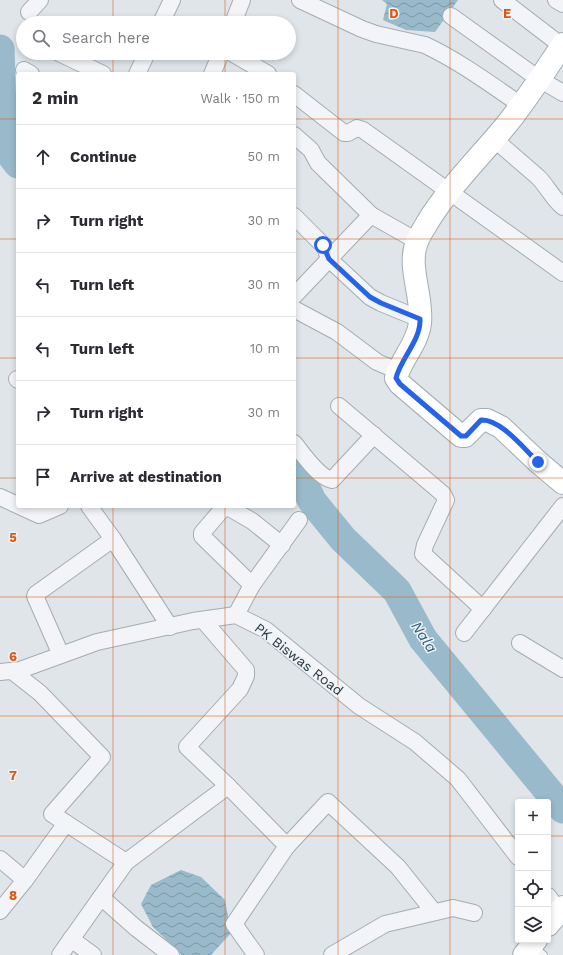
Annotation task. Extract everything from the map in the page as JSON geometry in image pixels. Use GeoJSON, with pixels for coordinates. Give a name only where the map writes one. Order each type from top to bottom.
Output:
{"type":"FeatureCollection","features":[{"type":"Feature","properties":{"kind":"street"},"geometry":{"type":"LineString","coordinates":[[29,12],[40,0]]}},
{"type":"Feature","properties":{"kind":"street"},"geometry":{"type":"LineString","coordinates":[[164,16],[172,0]]}},
{"type":"Feature","properties":{"kind":"street"},"geometry":{"type":"LineString","coordinates":[[236,16],[242,0]]}},
{"type":"Feature","properties":{"kind":"street"},"geometry":{"type":"LineString","coordinates":[[300,0],[362,29],[432,48],[461,65],[521,105]]}},
{"type":"Feature","properties":{"kind":"street"},"geometry":{"type":"LineString","coordinates":[[502,0],[562,45],[521,105],[450,191],[433,214],[417,241],[413,257],[419,296],[420,319],[417,335],[398,371],[396,378],[400,384],[461,436],[466,436],[481,420],[487,420],[494,423],[501,427],[563,483]]}},
{"type":"Feature","properties":{"kind":"street"},"geometry":{"type":"LineString","coordinates":[[556,0],[563,4]]}},
{"type":"Feature","properties":{"kind":"street"},"geometry":{"type":"LineString","coordinates":[[451,16],[540,79],[563,93]]}},
{"type":"Feature","properties":{"kind":"street"},"geometry":{"type":"LineString","coordinates":[[73,60],[98,72]]}},
{"type":"Feature","properties":{"kind":"street"},"geometry":{"type":"LineString","coordinates":[[138,72],[144,60]]}},
{"type":"Feature","properties":{"kind":"street"},"geometry":{"type":"LineString","coordinates":[[213,72],[217,60]]}},
{"type":"Feature","properties":{"kind":"street"},"geometry":{"type":"LineString","coordinates":[[244,60],[265,72]]}},
{"type":"Feature","properties":{"kind":"street"},"geometry":{"type":"LineString","coordinates":[[296,96],[344,133],[360,128],[563,273]]}},
{"type":"Feature","properties":{"kind":"street"},"geometry":{"type":"LineString","coordinates":[[296,137],[311,150],[318,163],[371,215],[417,241]]}},
{"type":"Feature","properties":{"kind":"street"},"geometry":{"type":"LineString","coordinates":[[494,139],[538,177],[563,207]]}},
{"type":"Feature","properties":{"kind":"street"},"geometry":{"type":"LineString","coordinates":[[296,294],[371,215]]}},
{"type":"Feature","properties":{"kind":"street"},"geometry":{"type":"LineString","coordinates":[[296,218],[323,245],[329,259],[375,301],[420,319]]}},
{"type":"Feature","properties":{"kind":"street"},"geometry":{"type":"LineString","coordinates":[[296,310],[337,332],[373,360],[398,371]]}},
{"type":"Feature","properties":{"kind":"street"},"geometry":{"type":"LineString","coordinates":[[339,406],[445,497],[445,502],[425,545],[423,554],[483,609]]}},
{"type":"Feature","properties":{"kind":"street"},"geometry":{"type":"LineString","coordinates":[[296,445],[319,473],[332,480],[374,435]]}},
{"type":"Feature","properties":{"kind":"street"},"geometry":{"type":"LineString","coordinates":[[0,498],[16,505]]}},
{"type":"Feature","properties":{"kind":"street"},"geometry":{"type":"LineString","coordinates":[[464,633],[563,506]]}},
{"type":"Feature","properties":{"kind":"street"},"geometry":{"type":"LineString","coordinates":[[23,508],[39,515],[55,508]]}},
{"type":"Feature","properties":{"kind":"street"},"geometry":{"type":"LineString","coordinates":[[90,508],[113,539],[170,627]]}},
{"type":"Feature","properties":{"kind":"street"},"geometry":{"type":"LineString","coordinates":[[223,508],[202,533],[202,536],[252,585]]}},
{"type":"Feature","properties":{"kind":"street"},"geometry":{"type":"LineString","coordinates":[[229,508],[252,521],[282,545]]}},
{"type":"Feature","properties":{"kind":"street"},"geometry":{"type":"LineString","coordinates":[[6,672],[20,670],[97,642],[203,620],[236,615],[252,585],[299,520]]}},
{"type":"Feature","properties":{"kind":"street"},"geometry":{"type":"LineString","coordinates":[[61,655],[35,596],[113,539]]}},
{"type":"Feature","properties":{"kind":"street","name":"PK Biswas Road"},"geometry":{"type":"LineString","coordinates":[[236,615],[266,630],[359,706],[415,742],[458,779],[515,853]]}},
{"type":"Feature","properties":{"kind":"street"},"geometry":{"type":"LineString","coordinates":[[203,620],[246,670],[246,676],[240,689],[187,747],[287,846]]}},
{"type":"Feature","properties":{"kind":"street"},"geometry":{"type":"LineString","coordinates":[[520,643],[563,669]]}},
{"type":"Feature","properties":{"kind":"street"},"geometry":{"type":"LineString","coordinates":[[6,672],[40,693],[102,757],[52,814],[126,862]]}},
{"type":"Feature","properties":{"kind":"street"},"geometry":{"type":"LineString","coordinates":[[60,955],[126,862],[228,786]]}},
{"type":"Feature","properties":{"kind":"street"},"geometry":{"type":"LineString","coordinates":[[256,955],[234,924],[287,846],[328,802],[398,867],[434,912]]}},
{"type":"Feature","properties":{"kind":"street"},"geometry":{"type":"LineString","coordinates":[[0,911],[26,880],[66,823]]}},
{"type":"Feature","properties":{"kind":"street"},"geometry":{"type":"LineString","coordinates":[[0,860],[26,880]]}},
{"type":"Feature","properties":{"kind":"street"},"geometry":{"type":"LineString","coordinates":[[101,897],[136,928],[171,955]]}},
{"type":"Feature","properties":{"kind":"street"},"geometry":{"type":"LineString","coordinates":[[332,955],[385,924],[453,908],[474,913]]}},
{"type":"Feature","properties":{"kind":"street"},"geometry":{"type":"LineString","coordinates":[[71,939],[93,955]]}},
{"type":"Feature","properties":{"kind":"water"},"geometry":{"type":"Polygon","coordinates":[[[382,0],[458,0],[435,32],[406,30],[383,20],[387,4],[382,0]]]}},
{"type":"Feature","properties":{"kind":"water"},"geometry":{"type":"Polygon","coordinates":[[[181,870],[201,877],[225,900],[231,933],[211,955],[182,955],[153,927],[141,904],[151,885],[181,870]]]}},
{"type":"Feature","properties":{"kind":"waterway","name":"Nala"},"geometry":{"type":"LineString","coordinates":[[0,49],[3,145],[16,161]]}},
{"type":"Feature","properties":{"kind":"waterway","name":"Nala"},"geometry":{"type":"LineString","coordinates":[[296,465],[312,501],[343,539],[397,591],[423,639],[563,809]]}},
{"type":"Feature","properties":{"kind":"route"},"geometry":{"type":"LineString","coordinates":[[323,245],[329,259],[375,301],[420,319],[417,335],[398,371],[396,378],[400,384],[461,436],[466,436],[481,420],[487,420],[501,427],[538,462]]}}]}
